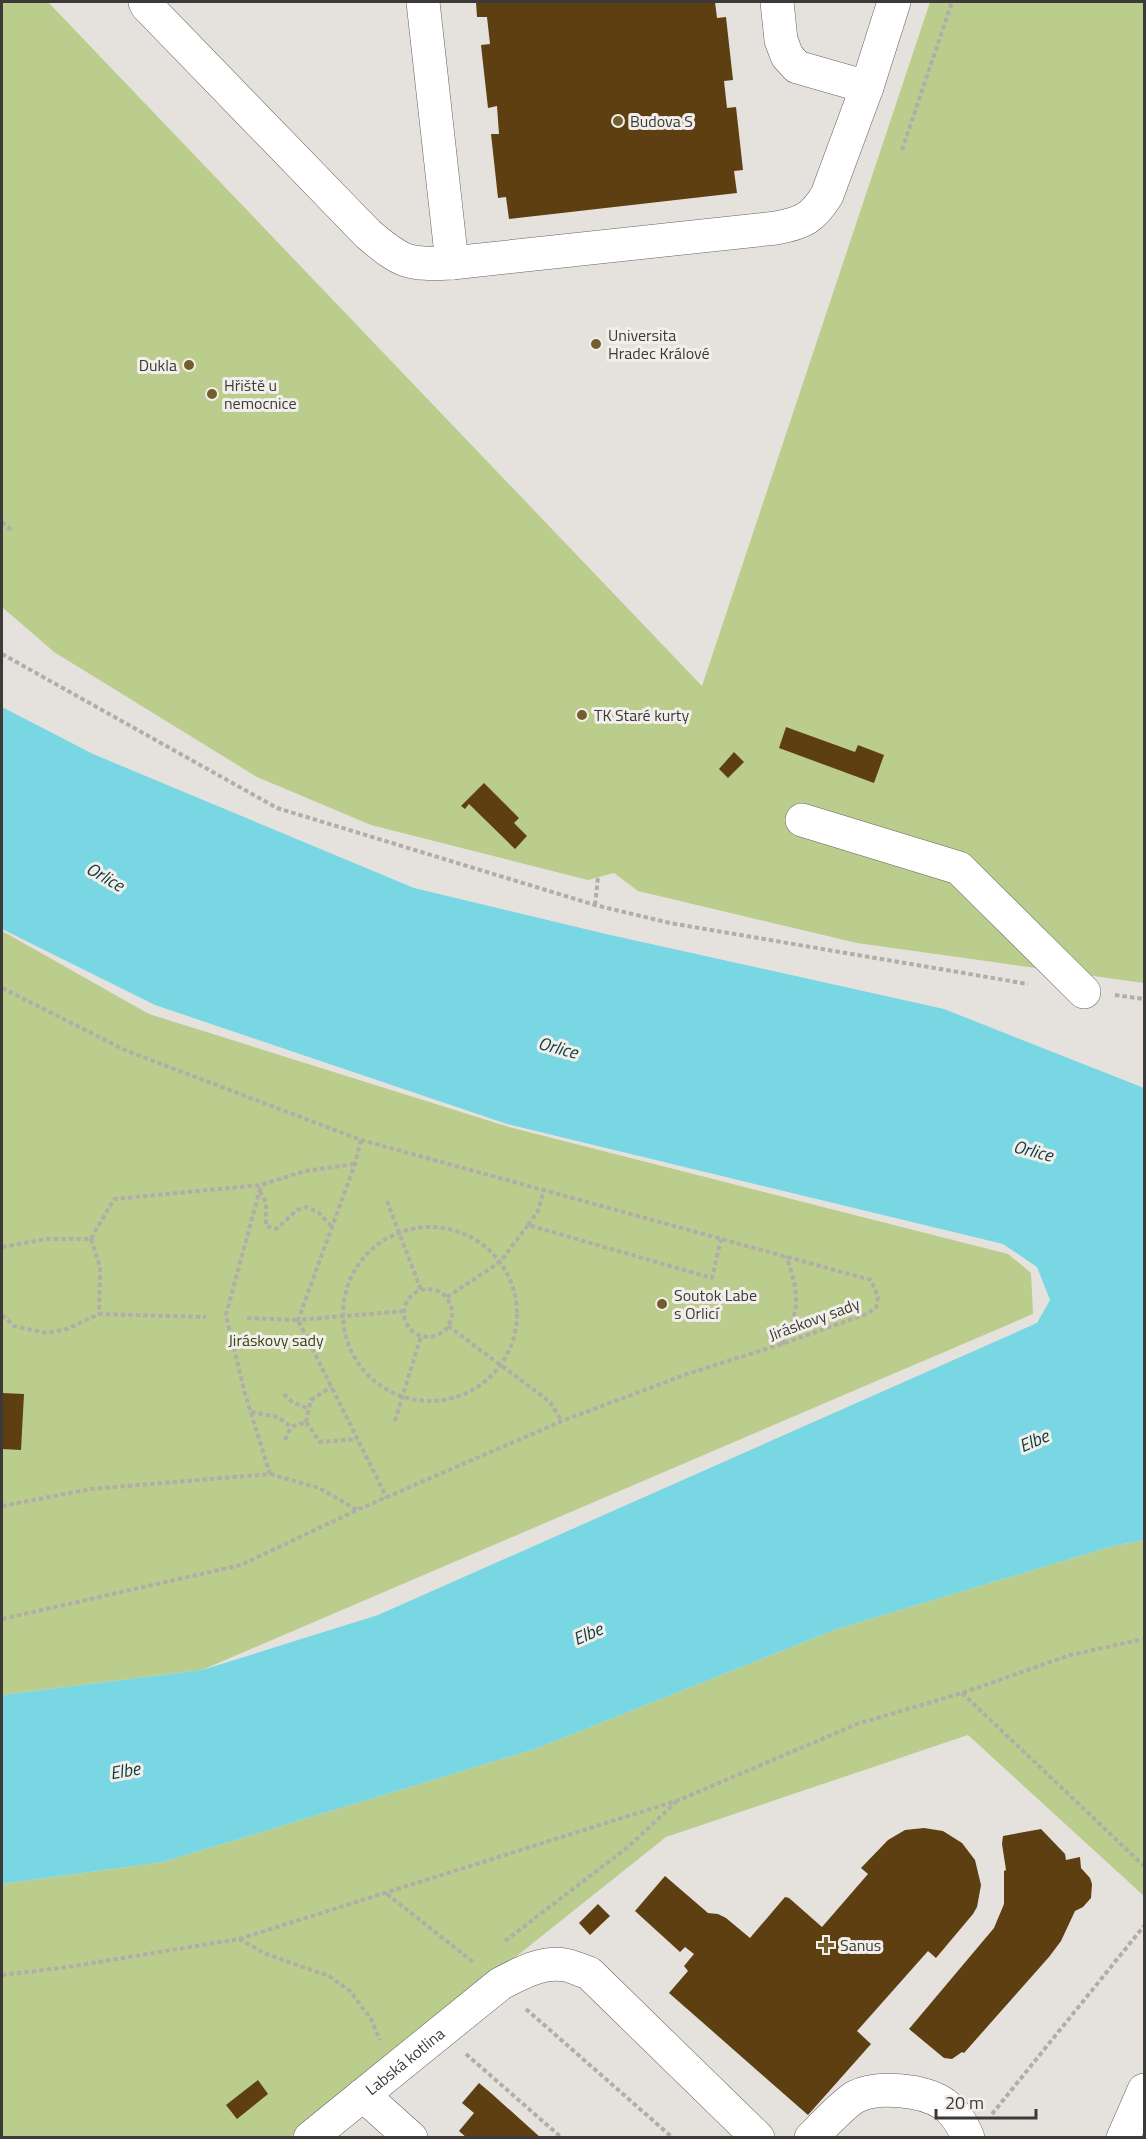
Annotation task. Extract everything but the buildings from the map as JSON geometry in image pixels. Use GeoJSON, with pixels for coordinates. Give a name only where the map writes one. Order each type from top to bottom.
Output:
{"type":"FeatureCollection","features":[{"type":"Feature","properties":{"kind":"street"},"geometry":{"type":"LineString","coordinates":[[145,2],[360,225],[393,256],[419,265],[799,224],[817,211],[827,195],[867,87],[894,2]]}},
{"type":"Feature","properties":{"kind":"street"},"geometry":{"type":"LineString","coordinates":[[423,2],[452,263]]}},
{"type":"Feature","properties":{"kind":"street"},"geometry":{"type":"LineString","coordinates":[[777,2],[781,40],[787,56],[797,67],[867,87]]}},
{"type":"Feature","properties":{"kind":"street"},"geometry":{"type":"LineString","coordinates":[[802,820],[959,868],[1084,992]]}},
{"type":"Feature","properties":{"kind":"street","name":"Labská kotlina"},"geometry":{"type":"LineString","coordinates":[[310,2138],[500,1984],[521,1972],[554,1965],[566,1965],[589,1973],[758,2138]]}},
{"type":"Feature","properties":{"kind":"street"},"geometry":{"type":"LineString","coordinates":[[811,2138],[856,2097],[888,2089],[919,2094],[944,2104],[961,2121],[978,2128]]}},
{"type":"Feature","properties":{"kind":"street"},"geometry":{"type":"LineString","coordinates":[[1123,2138],[1144,2090]]}},
{"type":"Feature","properties":{"kind":"street"},"geometry":{"type":"LineString","coordinates":[[363,2095],[411,2138]]}},
{"type":"Feature","properties":{"kind":"path"},"geometry":{"type":"LineString","coordinates":[[902,150],[952,2]]}},
{"type":"Feature","properties":{"kind":"path"},"geometry":{"type":"LineString","coordinates":[[2,522],[10,530]]}},
{"type":"Feature","properties":{"kind":"path"},"geometry":{"type":"LineString","coordinates":[[2,654],[277,808],[595,905],[670,923],[1032,985]]}},
{"type":"Feature","properties":{"kind":"path"},"geometry":{"type":"LineString","coordinates":[[595,905],[598,877]]}},
{"type":"Feature","properties":{"kind":"path","name":"Jiráskovy sady"},"geometry":{"type":"LineString","coordinates":[[2,988],[127,1051],[361,1140],[871,1280],[878,1297],[876,1308],[864,1315],[687,1374],[562,1421],[357,1510],[241,1565],[2,1619]]}},
{"type":"Feature","properties":{"kind":"path"},"geometry":{"type":"LineString","coordinates":[[361,1140],[356,1164],[298,1320],[387,1498]]}},
{"type":"Feature","properties":{"kind":"path"},"geometry":{"type":"LineString","coordinates":[[99,1314],[100,1267],[91,1239],[114,1199],[261,1185],[305,1171],[356,1164]]}},
{"type":"Feature","properties":{"kind":"path"},"geometry":{"type":"LineString","coordinates":[[261,1185],[226,1316],[270,1474]]}},
{"type":"Feature","properties":{"kind":"path"},"geometry":{"type":"LineString","coordinates":[[447,1297],[500,1262],[538,1211],[544,1189]]}},
{"type":"Feature","properties":{"kind":"path"},"geometry":{"type":"LineString","coordinates":[[260,1191],[266,1203],[267,1226],[276,1230],[297,1210],[306,1207],[318,1212],[332,1227]]}},
{"type":"Feature","properties":{"kind":"path"},"geometry":{"type":"LineString","coordinates":[[387,1201],[421,1290]]}},
{"type":"Feature","properties":{"kind":"path"},"geometry":{"type":"LineString","coordinates":[[528,1225],[712,1278],[721,1239]]}},
{"type":"Feature","properties":{"kind":"path"},"geometry":{"type":"LineString","coordinates":[[427,1226],[455,1230],[480,1242],[500,1262],[513,1286],[518,1313],[514,1340],[502,1364],[483,1385],[458,1398],[430,1403],[403,1398],[379,1386],[360,1368],[347,1344],[342,1317],[345,1290],[356,1265],[375,1245],[399,1232],[427,1226]]}},
{"type":"Feature","properties":{"kind":"path"},"geometry":{"type":"LineString","coordinates":[[2,1246],[47,1239],[91,1239]]}},
{"type":"Feature","properties":{"kind":"path"},"geometry":{"type":"LineString","coordinates":[[782,1344],[792,1327],[798,1298],[786,1255]]}},
{"type":"Feature","properties":{"kind":"path"},"geometry":{"type":"LineString","coordinates":[[435,1289],[447,1297],[452,1311],[448,1326],[436,1335],[421,1336],[408,1327],[404,1311],[409,1298],[421,1290],[435,1289]]}},
{"type":"Feature","properties":{"kind":"path"},"geometry":{"type":"LineString","coordinates":[[247,1318],[298,1320],[404,1311]]}},
{"type":"Feature","properties":{"kind":"path"},"geometry":{"type":"LineString","coordinates":[[2,1315],[14,1326],[46,1334],[67,1329],[99,1314],[206,1317]]}},
{"type":"Feature","properties":{"kind":"path"},"geometry":{"type":"LineString","coordinates":[[448,1326],[549,1401],[562,1421]]}},
{"type":"Feature","properties":{"kind":"path"},"geometry":{"type":"LineString","coordinates":[[395,1421],[421,1336]]}},
{"type":"Feature","properties":{"kind":"path"},"geometry":{"type":"LineString","coordinates":[[331,1387],[311,1400],[307,1408],[306,1422],[320,1442],[357,1439]]}},
{"type":"Feature","properties":{"kind":"path"},"geometry":{"type":"LineString","coordinates":[[284,1394],[292,1402],[307,1408]]}},
{"type":"Feature","properties":{"kind":"path"},"geometry":{"type":"LineString","coordinates":[[251,1412],[278,1417],[291,1427]]}},
{"type":"Feature","properties":{"kind":"path"},"geometry":{"type":"LineString","coordinates":[[285,1440],[291,1427],[306,1422]]}},
{"type":"Feature","properties":{"kind":"path"},"geometry":{"type":"LineString","coordinates":[[2,1506],[91,1489],[270,1474],[319,1488],[357,1510]]}},
{"type":"Feature","properties":{"kind":"path"},"geometry":{"type":"LineString","coordinates":[[2,1975],[68,1967],[239,1939],[679,1800],[857,1724],[962,1693],[1070,1655],[1144,1639]]}},
{"type":"Feature","properties":{"kind":"path"},"geometry":{"type":"LineString","coordinates":[[962,1693],[1144,1866]]}},
{"type":"Feature","properties":{"kind":"path"},"geometry":{"type":"LineString","coordinates":[[502,1944],[628,1847],[679,1800]]}},
{"type":"Feature","properties":{"kind":"path"},"geometry":{"type":"LineString","coordinates":[[387,1894],[500,1984],[673,2138]]}},
{"type":"Feature","properties":{"kind":"path"},"geometry":{"type":"LineString","coordinates":[[978,2128],[1144,1926]]}},
{"type":"Feature","properties":{"kind":"path"},"geometry":{"type":"LineString","coordinates":[[239,1939],[266,1954],[329,1976],[350,1991],[371,2019],[393,2071]]}},
{"type":"Feature","properties":{"kind":"path"},"geometry":{"type":"LineString","coordinates":[[465,2053],[562,2138]]}},
{"type":"Feature","properties":{"kind":"green space","name":"Hřiště u nemocnice"},"geometry":{"type":"Polygon","coordinates":[[[2,2],[48,2],[702,686],[930,2],[1144,2],[1144,983],[857,943],[638,891],[614,873],[588,880],[371,825],[257,777],[54,652],[2,607],[2,2]]]}},
{"type":"Feature","properties":{"kind":"green space","name":"Jiráskovy sady"},"geometry":{"type":"Polygon","coordinates":[[[2,931],[149,1014],[509,1127],[1008,1254],[1031,1273],[1033,1314],[202,1670],[2,1695],[2,931]]]}},
{"type":"Feature","properties":{"kind":"green space"},"geometry":{"type":"Polygon","coordinates":[[[1144,1540],[1144,1896],[968,1735],[666,1837],[290,2137],[2,2138],[2,1884],[163,1862],[535,1749],[837,1629],[1113,1546],[1144,1540]]]}},
{"type":"Feature","properties":{"kind":"water"},"geometry":{"type":"Polygon","coordinates":[[[2,707],[93,754],[414,888],[606,934],[944,1009],[1144,1088],[1144,1540],[1113,1546],[837,1629],[535,1749],[163,1862],[2,1884],[2,1695],[202,1670],[378,1615],[1037,1323],[1050,1300],[1037,1267],[1003,1244],[507,1124],[155,1005],[2,929],[2,707]]]}},
{"type":"Feature","properties":{"kind":"place","name":"Budova S"},"geometry":{"type":"Point","coordinates":[618,121]}},
{"type":"Feature","properties":{"kind":"place","name":"Universita Hradec Králové"},"geometry":{"type":"Point","coordinates":[596,344]}},
{"type":"Feature","properties":{"kind":"place","name":"Dukla"},"geometry":{"type":"Point","coordinates":[189,365]}},
{"type":"Feature","properties":{"kind":"place","name":"Hřiště u nemocnice"},"geometry":{"type":"Point","coordinates":[212,394]}},
{"type":"Feature","properties":{"kind":"place","name":"TK Staré kurty"},"geometry":{"type":"Point","coordinates":[582,715]}},
{"type":"Feature","properties":{"kind":"place","name":"Soutok Labe s Orlicí"},"geometry":{"type":"Point","coordinates":[662,1304]}},
{"type":"Feature","properties":{"kind":"place","name":"Sanus"},"geometry":{"type":"Point","coordinates":[826,1945]}},
{"type":"Feature","properties":{"kind":"water label","name":"Orlice"},"geometry":{"type":"Point","coordinates":[105,877]}},
{"type":"Feature","properties":{"kind":"water label","name":"Orlice"},"geometry":{"type":"Point","coordinates":[558,1048]}},
{"type":"Feature","properties":{"kind":"water label","name":"Orlice"},"geometry":{"type":"Point","coordinates":[1033,1151]}},
{"type":"Feature","properties":{"kind":"water label","name":"Elbe"},"geometry":{"type":"Point","coordinates":[1034,1441]}},
{"type":"Feature","properties":{"kind":"water label","name":"Elbe"},"geometry":{"type":"Point","coordinates":[588,1634]}},
{"type":"Feature","properties":{"kind":"water label","name":"Elbe"},"geometry":{"type":"Point","coordinates":[125,1771]}}]}
